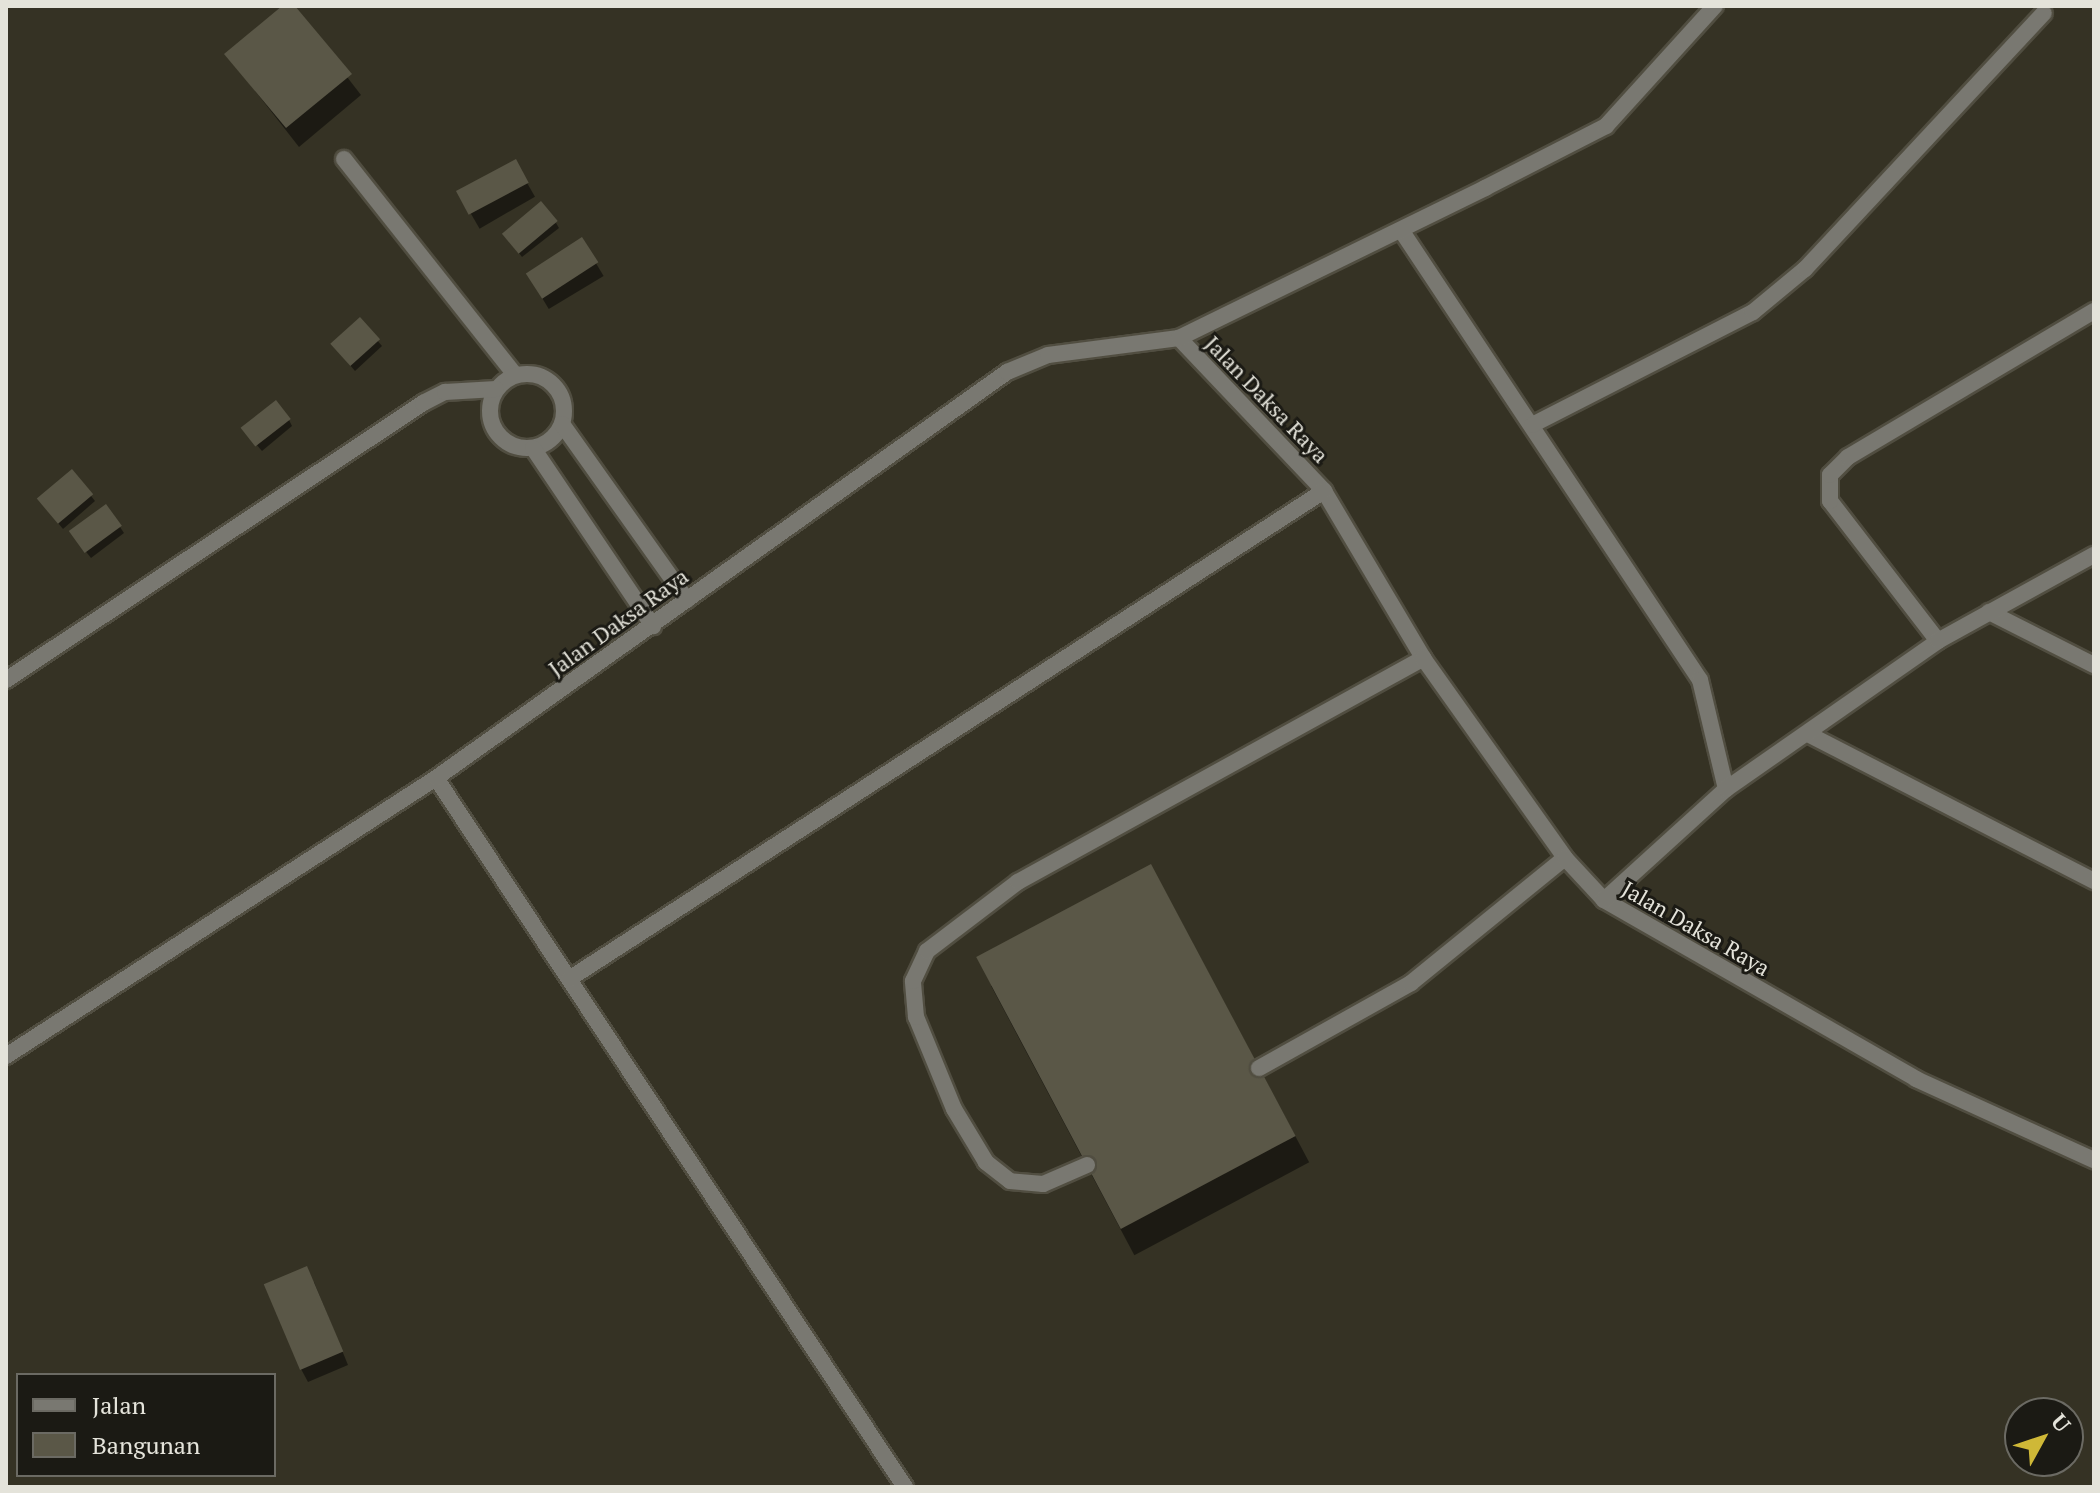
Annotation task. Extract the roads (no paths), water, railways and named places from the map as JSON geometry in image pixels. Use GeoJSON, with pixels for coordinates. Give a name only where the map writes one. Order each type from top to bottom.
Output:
{"type":"FeatureCollection","features":[{"type":"Feature","properties":{"kind":"street"},"geometry":{"type":"LineString","coordinates":[[1179,338],[1606,126],[1715,6]]}},
{"type":"Feature","properties":{"kind":"street"},"geometry":{"type":"LineString","coordinates":[[1532,425],[1753,312],[1805,269],[2044,13]]}},
{"type":"Feature","properties":{"kind":"street"},"geometry":{"type":"LineString","coordinates":[[344,159],[515,375]]}},
{"type":"Feature","properties":{"kind":"street"},"geometry":{"type":"LineString","coordinates":[[1401,230],[1700,680],[1726,789]]}},
{"type":"Feature","properties":{"kind":"street"},"geometry":{"type":"LineString","coordinates":[[1938,641],[1830,501],[1830,475],[1848,457],[2094,311]]}},
{"type":"Feature","properties":{"kind":"street","name":"Jalan Daksa Raya"},"geometry":{"type":"LineString","coordinates":[[6,1056],[436,778],[1007,372],[1048,355],[1179,338],[1324,491],[1423,658],[1565,858],[1604,900],[1916,1079],[2094,1160]]}},
{"type":"Feature","properties":{"kind":"street"},"geometry":{"type":"LineString","coordinates":[[6,680],[423,403],[445,392],[496,389],[515,375],[538,375],[557,389],[562,424],[687,600]]}},
{"type":"Feature","properties":{"kind":"street"},"geometry":{"type":"LineString","coordinates":[[496,389],[489,412],[498,436],[533,448],[653,626]]}},
{"type":"Feature","properties":{"kind":"street"},"geometry":{"type":"LineString","coordinates":[[533,448],[562,424]]}},
{"type":"Feature","properties":{"kind":"street"},"geometry":{"type":"LineString","coordinates":[[569,979],[1324,491]]}},
{"type":"Feature","properties":{"kind":"street"},"geometry":{"type":"LineString","coordinates":[[1604,900],[1726,789],[1938,641],[2094,555]]}},
{"type":"Feature","properties":{"kind":"street"},"geometry":{"type":"LineString","coordinates":[[1989,612],[2094,665]]}},
{"type":"Feature","properties":{"kind":"street"},"geometry":{"type":"LineString","coordinates":[[1087,1165],[1043,1184],[1010,1181],[986,1162],[954,1109],[916,1017],[913,981],[927,951],[1018,882],[1423,658]]}},
{"type":"Feature","properties":{"kind":"street"},"geometry":{"type":"LineString","coordinates":[[1808,734],[2094,881]]}},
{"type":"Feature","properties":{"kind":"street"},"geometry":{"type":"LineString","coordinates":[[436,778],[905,1487]]}},
{"type":"Feature","properties":{"kind":"street"},"geometry":{"type":"LineString","coordinates":[[1259,1068],[1411,983],[1565,858]]}}]}
